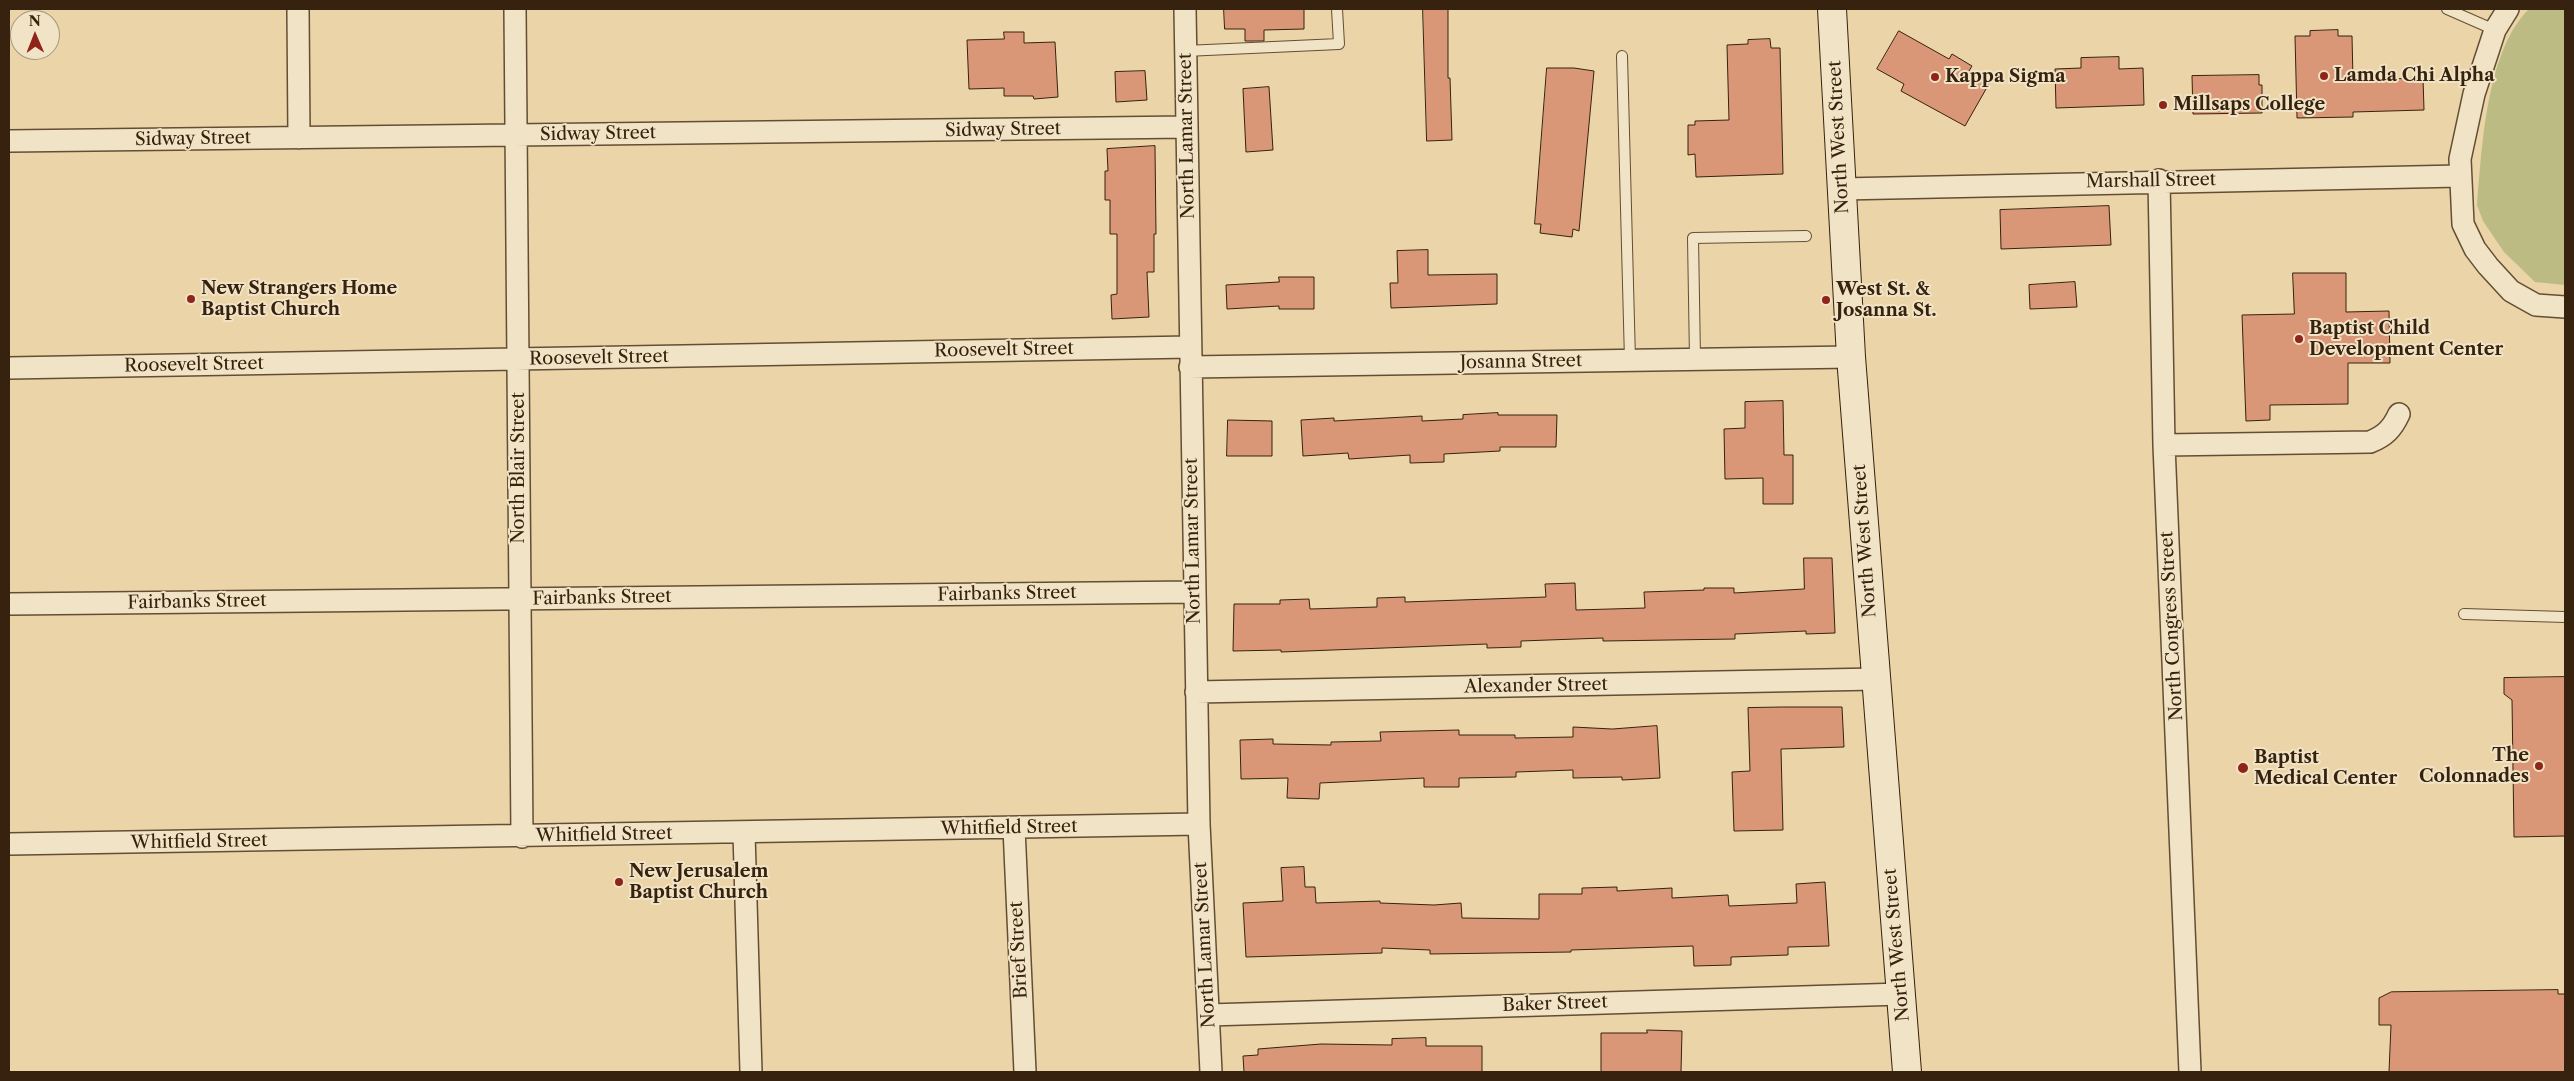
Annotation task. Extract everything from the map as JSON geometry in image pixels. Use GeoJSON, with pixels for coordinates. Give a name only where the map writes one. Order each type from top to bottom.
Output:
{"type":"FeatureCollection","features":[{"type":"Feature","properties":{"kind":"street"},"geometry":{"type":"LineString","coordinates":[[298,9],[299,138]]}},
{"type":"Feature","properties":{"kind":"street","name":"North Blair Street"},"geometry":{"type":"LineString","coordinates":[[516,9],[522,837]]}},
{"type":"Feature","properties":{"kind":"street","name":"North Lamar Street"},"geometry":{"type":"LineString","coordinates":[[1185,9],[1198,824],[1209,1015],[1210,1072]]}},
{"type":"Feature","properties":{"kind":"street","name":"North West Street"},"geometry":{"type":"LineString","coordinates":[[1832,9],[1851,357],[1907,1072]]}},
{"type":"Feature","properties":{"kind":"street"},"geometry":{"type":"LineString","coordinates":[[2503,17],[2474,94],[2460,159],[2463,224],[2479,255],[2511,291],[2536,305],[2565,307]]}},
{"type":"Feature","properties":{"kind":"street","name":"Sidway Street"},"geometry":{"type":"LineString","coordinates":[[9,141],[1187,128]]}},
{"type":"Feature","properties":{"kind":"street","name":"Marshall Street"},"geometry":{"type":"LineString","coordinates":[[1842,189],[2159,180],[2460,176]]}},
{"type":"Feature","properties":{"kind":"street","name":"North Congress Street"},"geometry":{"type":"LineString","coordinates":[[2159,180],[2164,445],[2190,1072]]}},
{"type":"Feature","properties":{"kind":"street","name":"Josanna Street"},"geometry":{"type":"LineString","coordinates":[[1190,357],[1630,360],[1851,357]]}},
{"type":"Feature","properties":{"kind":"street","name":"Roosevelt Street"},"geometry":{"type":"LineString","coordinates":[[9,368],[518,359],[1190,357]]}},
{"type":"Feature","properties":{"kind":"street"},"geometry":{"type":"LineString","coordinates":[[2164,445],[2370,442],[2383,436],[2393,428],[2399,414]]}},
{"type":"Feature","properties":{"kind":"street","name":"Fairbanks Street"},"geometry":{"type":"LineString","coordinates":[[9,604],[1194,592]]}},
{"type":"Feature","properties":{"kind":"street","name":"Alexander Street"},"geometry":{"type":"LineString","coordinates":[[1196,692],[1876,679]]}},
{"type":"Feature","properties":{"kind":"street","name":"Whitfield Street"},"geometry":{"type":"LineString","coordinates":[[9,844],[522,837],[1198,824]]}},
{"type":"Feature","properties":{"kind":"street","name":"Brief Street"},"geometry":{"type":"LineString","coordinates":[[1014,828],[1025,1072]]}},
{"type":"Feature","properties":{"kind":"street"},"geometry":{"type":"LineString","coordinates":[[744,833],[752,1072]]}},
{"type":"Feature","properties":{"kind":"street","name":"Baker Street"},"geometry":{"type":"LineString","coordinates":[[1209,1015],[1901,994]]}},
{"type":"Feature","properties":{"kind":"lane"},"geometry":{"type":"LineString","coordinates":[[1185,51],[1339,44],[1338,9]]}},
{"type":"Feature","properties":{"kind":"lane"},"geometry":{"type":"LineString","coordinates":[[2447,9],[2503,17]]}},
{"type":"Feature","properties":{"kind":"lane"},"geometry":{"type":"LineString","coordinates":[[1622,56],[1630,360]]}},
{"type":"Feature","properties":{"kind":"lane"},"geometry":{"type":"LineString","coordinates":[[1695,359],[1693,238],[1806,236]]}},
{"type":"Feature","properties":{"kind":"lane"},"geometry":{"type":"LineString","coordinates":[[2464,614],[2565,617]]}},
{"type":"Feature","properties":{"kind":"shaded area"},"geometry":{"type":"Polygon","coordinates":[[[2529,9],[2565,9],[2565,285],[2535,282],[2504,252],[2483,221],[2477,205],[2484,129],[2495,74],[2503,49],[2515,27],[2529,9]]]}},
{"type":"Feature","properties":{"kind":"building"},"geometry":{"type":"Polygon","coordinates":[[[1224,9],[1304,9],[1304,29],[1264,30],[1264,41],[1245,41],[1245,29],[1225,29],[1224,9]]]}},
{"type":"Feature","properties":{"kind":"building"},"geometry":{"type":"Polygon","coordinates":[[[1423,9],[1448,9],[1448,78],[1450,78],[1452,140],[1427,141],[1423,9]]]}},
{"type":"Feature","properties":{"kind":"building","name":"Lamda Chi Alpha"},"geometry":{"type":"Polygon","coordinates":[[[2338,30],[2338,36],[2352,36],[2353,80],[2423,78],[2424,110],[2353,112],[2353,117],[2297,118],[2295,36],[2310,36],[2310,31],[2338,30]]]}},
{"type":"Feature","properties":{"kind":"building","name":"Kappa Sigma"},"geometry":{"type":"Polygon","coordinates":[[[1899,31],[1949,59],[1952,54],[1972,66],[1969,71],[1990,82],[1965,126],[1901,91],[1904,84],[1877,69],[1899,31]]]}},
{"type":"Feature","properties":{"kind":"building"},"geometry":{"type":"Polygon","coordinates":[[[1004,32],[1024,32],[1024,43],[1055,42],[1058,97],[1034,99],[1033,96],[1004,96],[1004,88],[969,89],[967,40],[1004,39],[1004,32]]]}},
{"type":"Feature","properties":{"kind":"building"},"geometry":{"type":"Polygon","coordinates":[[[1770,39],[1771,48],[1780,48],[1783,174],[1696,177],[1695,154],[1688,155],[1688,125],[1695,125],[1695,121],[1729,120],[1727,45],[1748,44],[1748,40],[1770,39]]]}},
{"type":"Feature","properties":{"kind":"building"},"geometry":{"type":"Polygon","coordinates":[[[2119,57],[2119,69],[2143,68],[2144,105],[2056,108],[2055,69],[2081,68],[2081,58],[2119,57]]]}},
{"type":"Feature","properties":{"kind":"building"},"geometry":{"type":"Polygon","coordinates":[[[1547,68],[1574,68],[1594,71],[1579,231],[1573,229],[1572,237],[1540,233],[1541,224],[1535,224],[1547,68]]]}},
{"type":"Feature","properties":{"kind":"building"},"geometry":{"type":"Polygon","coordinates":[[[1145,71],[1147,100],[1116,102],[1115,72],[1145,71]]]}},
{"type":"Feature","properties":{"kind":"building"},"geometry":{"type":"Polygon","coordinates":[[[2259,75],[2259,85],[2262,85],[2262,113],[2193,114],[2192,76],[2259,75]]]}},
{"type":"Feature","properties":{"kind":"building"},"geometry":{"type":"Polygon","coordinates":[[[1269,87],[1273,150],[1246,152],[1243,89],[1269,87]]]}},
{"type":"Feature","properties":{"kind":"building"},"geometry":{"type":"Polygon","coordinates":[[[1155,146],[1156,234],[1154,234],[1154,272],[1147,272],[1149,317],[1112,319],[1111,295],[1117,294],[1117,234],[1110,234],[1110,200],[1105,200],[1105,171],[1108,171],[1107,149],[1155,146]]]}},
{"type":"Feature","properties":{"kind":"building"},"geometry":{"type":"Polygon","coordinates":[[[2109,206],[2111,245],[2001,249],[2000,210],[2109,206]]]}},
{"type":"Feature","properties":{"kind":"building"},"geometry":{"type":"Polygon","coordinates":[[[1428,250],[1428,275],[1497,274],[1497,304],[1391,308],[1390,283],[1398,283],[1397,251],[1428,250]]]}},
{"type":"Feature","properties":{"kind":"building","name":"Baptist Child Development Center"},"geometry":{"type":"Polygon","coordinates":[[[2293,273],[2346,273],[2346,312],[2389,311],[2390,363],[2348,363],[2348,404],[2270,405],[2270,420],[2246,421],[2242,315],[2294,314],[2293,273]]]}},
{"type":"Feature","properties":{"kind":"building"},"geometry":{"type":"Polygon","coordinates":[[[1279,277],[1314,277],[1314,309],[1279,309],[1279,306],[1227,309],[1226,285],[1279,282],[1279,277]]]}},
{"type":"Feature","properties":{"kind":"building"},"geometry":{"type":"Polygon","coordinates":[[[2075,282],[2077,307],[2030,309],[2029,285],[2075,282]]]}},
{"type":"Feature","properties":{"kind":"building"},"geometry":{"type":"Polygon","coordinates":[[[1783,401],[1784,455],[1793,455],[1793,504],[1763,504],[1763,478],[1725,479],[1724,429],[1745,428],[1745,402],[1783,401]]]}},
{"type":"Feature","properties":{"kind":"building"},"geometry":{"type":"Polygon","coordinates":[[[1498,413],[1498,415],[1557,415],[1556,447],[1500,447],[1500,451],[1444,454],[1444,462],[1410,463],[1410,455],[1349,459],[1348,453],[1303,456],[1301,420],[1334,418],[1334,421],[1422,416],[1422,421],[1463,419],[1463,415],[1498,413]]]}},
{"type":"Feature","properties":{"kind":"building"},"geometry":{"type":"Polygon","coordinates":[[[1228,420],[1272,421],[1272,456],[1227,456],[1228,420]]]}},
{"type":"Feature","properties":{"kind":"building"},"geometry":{"type":"Polygon","coordinates":[[[1804,558],[1832,558],[1835,633],[1806,634],[1806,631],[1735,634],[1735,639],[1603,641],[1603,638],[1521,641],[1521,647],[1487,648],[1487,644],[1281,652],[1281,650],[1233,651],[1234,604],[1280,604],[1280,600],[1309,599],[1310,609],[1377,607],[1377,598],[1405,597],[1405,602],[1546,597],[1545,584],[1575,583],[1576,610],[1645,608],[1644,592],[1704,590],[1704,588],[1734,588],[1734,593],[1804,589],[1804,558]]]}},
{"type":"Feature","properties":{"kind":"building","name":"The Colonnades"},"geometry":{"type":"Polygon","coordinates":[[[2565,677],[2565,836],[2514,837],[2512,700],[2504,694],[2504,678],[2565,677]]]}},
{"type":"Feature","properties":{"kind":"building"},"geometry":{"type":"Polygon","coordinates":[[[1842,707],[1844,747],[1781,749],[1783,830],[1734,831],[1732,772],[1750,771],[1748,708],[1842,707]]]}},
{"type":"Feature","properties":{"kind":"building"},"geometry":{"type":"Polygon","coordinates":[[[1657,726],[1660,778],[1622,780],[1622,777],[1573,778],[1573,770],[1516,772],[1516,777],[1459,778],[1459,787],[1424,787],[1424,778],[1320,783],[1319,799],[1287,798],[1288,778],[1241,779],[1240,740],[1273,739],[1273,744],[1331,745],[1331,742],[1381,741],[1380,732],[1459,730],[1459,735],[1515,735],[1515,738],[1573,737],[1573,727],[1612,729],[1657,726]]]}},
{"type":"Feature","properties":{"kind":"building"},"geometry":{"type":"Polygon","coordinates":[[[1304,867],[1305,887],[1315,887],[1316,903],[1380,901],[1380,903],[1434,905],[1461,903],[1462,918],[1539,919],[1539,894],[1582,894],[1582,888],[1617,887],[1617,891],[1672,888],[1672,898],[1728,895],[1729,906],[1797,903],[1796,884],[1825,882],[1829,946],[1788,947],[1788,955],[1731,957],[1731,965],[1694,966],[1693,946],[1571,950],[1571,952],[1430,954],[1430,950],[1382,948],[1382,953],[1246,957],[1243,903],[1283,901],[1281,868],[1304,867]]]}},
{"type":"Feature","properties":{"kind":"building"},"geometry":{"type":"Polygon","coordinates":[[[2558,990],[2558,994],[2565,994],[2565,1072],[2389,1072],[2391,1025],[2379,1025],[2379,998],[2391,992],[2558,990]]]}},
{"type":"Feature","properties":{"kind":"building"},"geometry":{"type":"Polygon","coordinates":[[[1647,1030],[1682,1031],[1681,1072],[1601,1072],[1601,1033],[1647,1033],[1647,1030]]]}},
{"type":"Feature","properties":{"kind":"building"},"geometry":{"type":"Polygon","coordinates":[[[1426,1038],[1426,1046],[1482,1046],[1482,1072],[1244,1072],[1243,1056],[1258,1055],[1258,1049],[1321,1044],[1392,1045],[1392,1039],[1426,1038]]]}},
{"type":"Feature","properties":{"kind":"place","name":"Lamda Chi Alpha"},"geometry":{"type":"Point","coordinates":[2324,76]}},
{"type":"Feature","properties":{"kind":"place","name":"Kappa Sigma"},"geometry":{"type":"Point","coordinates":[1935,77]}},
{"type":"Feature","properties":{"kind":"place","name":"Millsaps College"},"geometry":{"type":"Point","coordinates":[2163,105]}},
{"type":"Feature","properties":{"kind":"place","name":"New Strangers Home Baptist Church"},"geometry":{"type":"Point","coordinates":[191,299]}},
{"type":"Feature","properties":{"kind":"place","name":"West St. & Josanna St."},"geometry":{"type":"Point","coordinates":[1826,300]}},
{"type":"Feature","properties":{"kind":"place","name":"Baptist Child Development Center"},"geometry":{"type":"Point","coordinates":[2299,339]}},
{"type":"Feature","properties":{"kind":"place","name":"The Colonnades"},"geometry":{"type":"Point","coordinates":[2539,766]}},
{"type":"Feature","properties":{"kind":"place","name":"Baptist Medical Center"},"geometry":{"type":"Point","coordinates":[2243,768]}},
{"type":"Feature","properties":{"kind":"place","name":"New Jerusalem Baptist Church"},"geometry":{"type":"Point","coordinates":[619,882]}}]}
